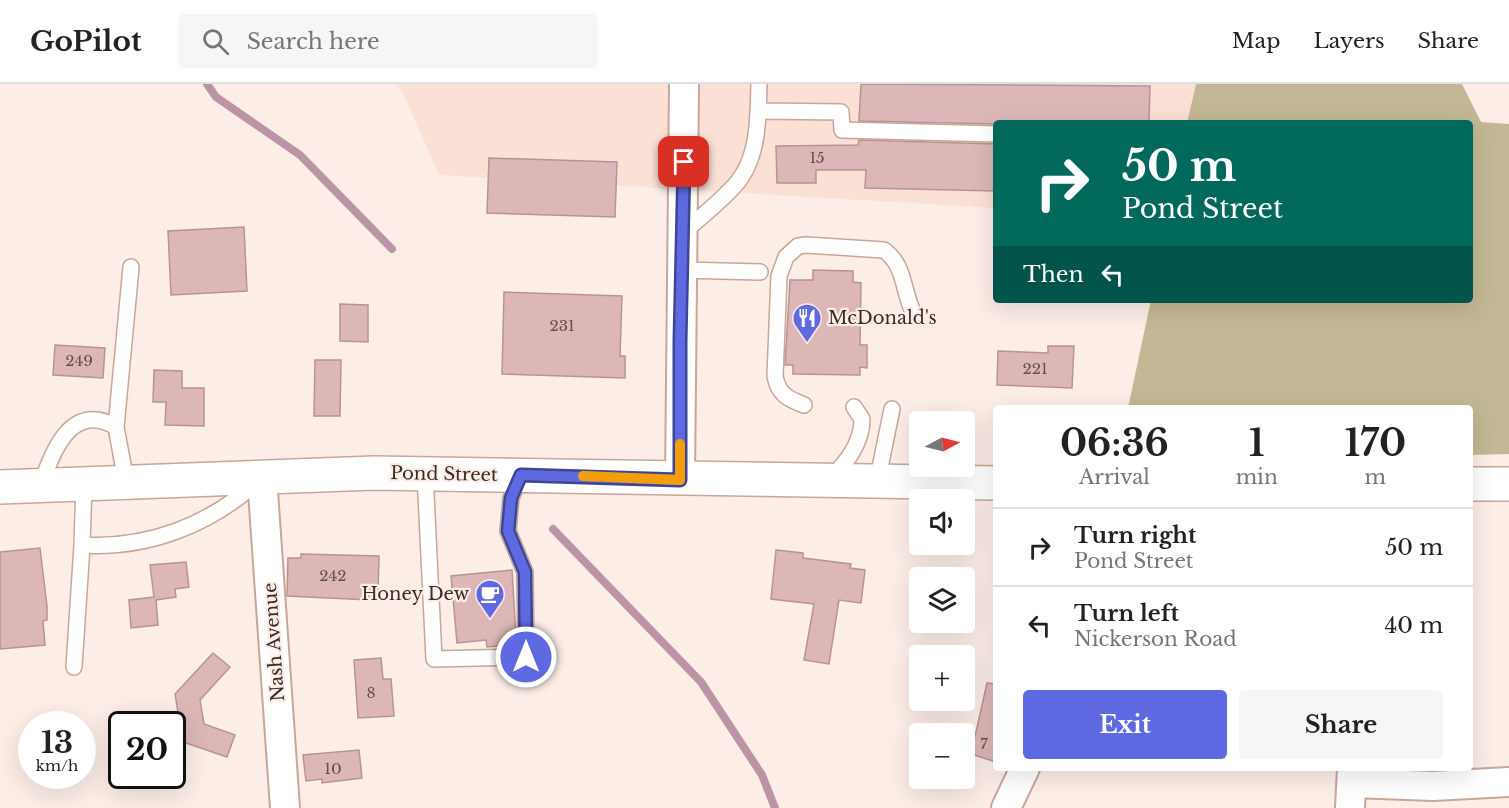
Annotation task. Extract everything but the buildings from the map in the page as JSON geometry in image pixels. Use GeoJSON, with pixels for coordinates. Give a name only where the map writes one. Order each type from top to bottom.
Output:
{"type":"FeatureCollection","features":[{"type":"Feature","properties":{"kind":"main road","name":"Pond Street"},"geometry":{"type":"LineString","coordinates":[[0,487],[126,481],[425,474],[680,480],[993,483]]}},
{"type":"Feature","properties":{"kind":"main road"},"geometry":{"type":"LineString","coordinates":[[1473,484],[1509,484]]}},
{"type":"Feature","properties":{"kind":"street"},"geometry":{"type":"LineString","coordinates":[[680,480],[684,84]]}},
{"type":"Feature","properties":{"kind":"street","name":"Nash Avenue"},"geometry":{"type":"LineString","coordinates":[[262,477],[285,808]]}},
{"type":"Feature","properties":{"kind":"street"},"geometry":{"type":"LineString","coordinates":[[1006,808],[1024,771]]}},
{"type":"Feature","properties":{"kind":"street"},"geometry":{"type":"LineString","coordinates":[[1351,786],[1433,777],[1509,782]]}},
{"type":"Feature","properties":{"kind":"lane"},"geometry":{"type":"LineString","coordinates":[[683,233],[740,180],[749,163],[758,111],[759,84]]}},
{"type":"Feature","properties":{"kind":"lane"},"geometry":{"type":"LineString","coordinates":[[758,111],[841,112],[842,130],[993,134]]}},
{"type":"Feature","properties":{"kind":"lane"},"geometry":{"type":"LineString","coordinates":[[804,405],[779,391],[775,376],[779,276],[786,257],[792,250],[806,245],[884,250],[900,268],[908,301],[914,314]]}},
{"type":"Feature","properties":{"kind":"lane"},"geometry":{"type":"LineString","coordinates":[[126,481],[117,427],[131,267]]}},
{"type":"Feature","properties":{"kind":"lane"},"geometry":{"type":"LineString","coordinates":[[682,270],[760,272]]}},
{"type":"Feature","properties":{"kind":"lane"},"geometry":{"type":"LineString","coordinates":[[827,482],[849,458],[859,437],[862,419],[854,407]]}},
{"type":"Feature","properties":{"kind":"lane"},"geometry":{"type":"LineString","coordinates":[[877,482],[892,409]]}},
{"type":"Feature","properties":{"kind":"lane"},"geometry":{"type":"LineString","coordinates":[[40,485],[52,454],[63,434],[80,423],[98,421],[117,427]]}},
{"type":"Feature","properties":{"kind":"lane"},"geometry":{"type":"LineString","coordinates":[[425,474],[434,659],[526,657],[525,572],[508,531],[511,498],[521,475]]}},
{"type":"Feature","properties":{"kind":"lane"},"geometry":{"type":"LineString","coordinates":[[82,545],[121,545],[161,537],[203,520],[235,502],[262,477]]}},
{"type":"Feature","properties":{"kind":"lane"},"geometry":{"type":"LineString","coordinates":[[74,667],[84,483]]}},
{"type":"Feature","properties":{"kind":"shaded area"},"geometry":{"type":"Polygon","coordinates":[[[394,84],[1196,84],[1188,120],[993,120],[993,208],[439,175],[402,91],[394,84]]]}},
{"type":"Feature","properties":{"kind":"shaded area"},"geometry":{"type":"Polygon","coordinates":[[[1196,84],[1462,84],[1481,122],[1509,124],[1509,454],[1473,455],[1473,405],[1129,405],[1150,303],[1473,303],[1473,120],[1188,120],[1196,84]]]}},
{"type":"Feature","properties":{"kind":"waterway"},"geometry":{"type":"LineString","coordinates":[[207,84],[216,97],[300,155],[392,249]]}},
{"type":"Feature","properties":{"kind":"waterway"},"geometry":{"type":"LineString","coordinates":[[553,529],[701,682],[762,775],[775,808]]}},
{"type":"Feature","properties":{"kind":"slow traffic"},"geometry":{"type":"LineString","coordinates":[[583,476],[680,480],[680,444]]}},
{"type":"Feature","properties":{"kind":"place","name":"McDonald's"},"geometry":{"type":"Point","coordinates":[807,344]}},
{"type":"Feature","properties":{"kind":"place","name":"Honey Dew"},"geometry":{"type":"Point","coordinates":[490,620]}},
{"type":"Feature","properties":{"kind":"route"},"geometry":{"type":"LineString","coordinates":[[526,657],[525,572],[508,531],[511,498],[521,475],[680,480],[684,162]]}}]}
